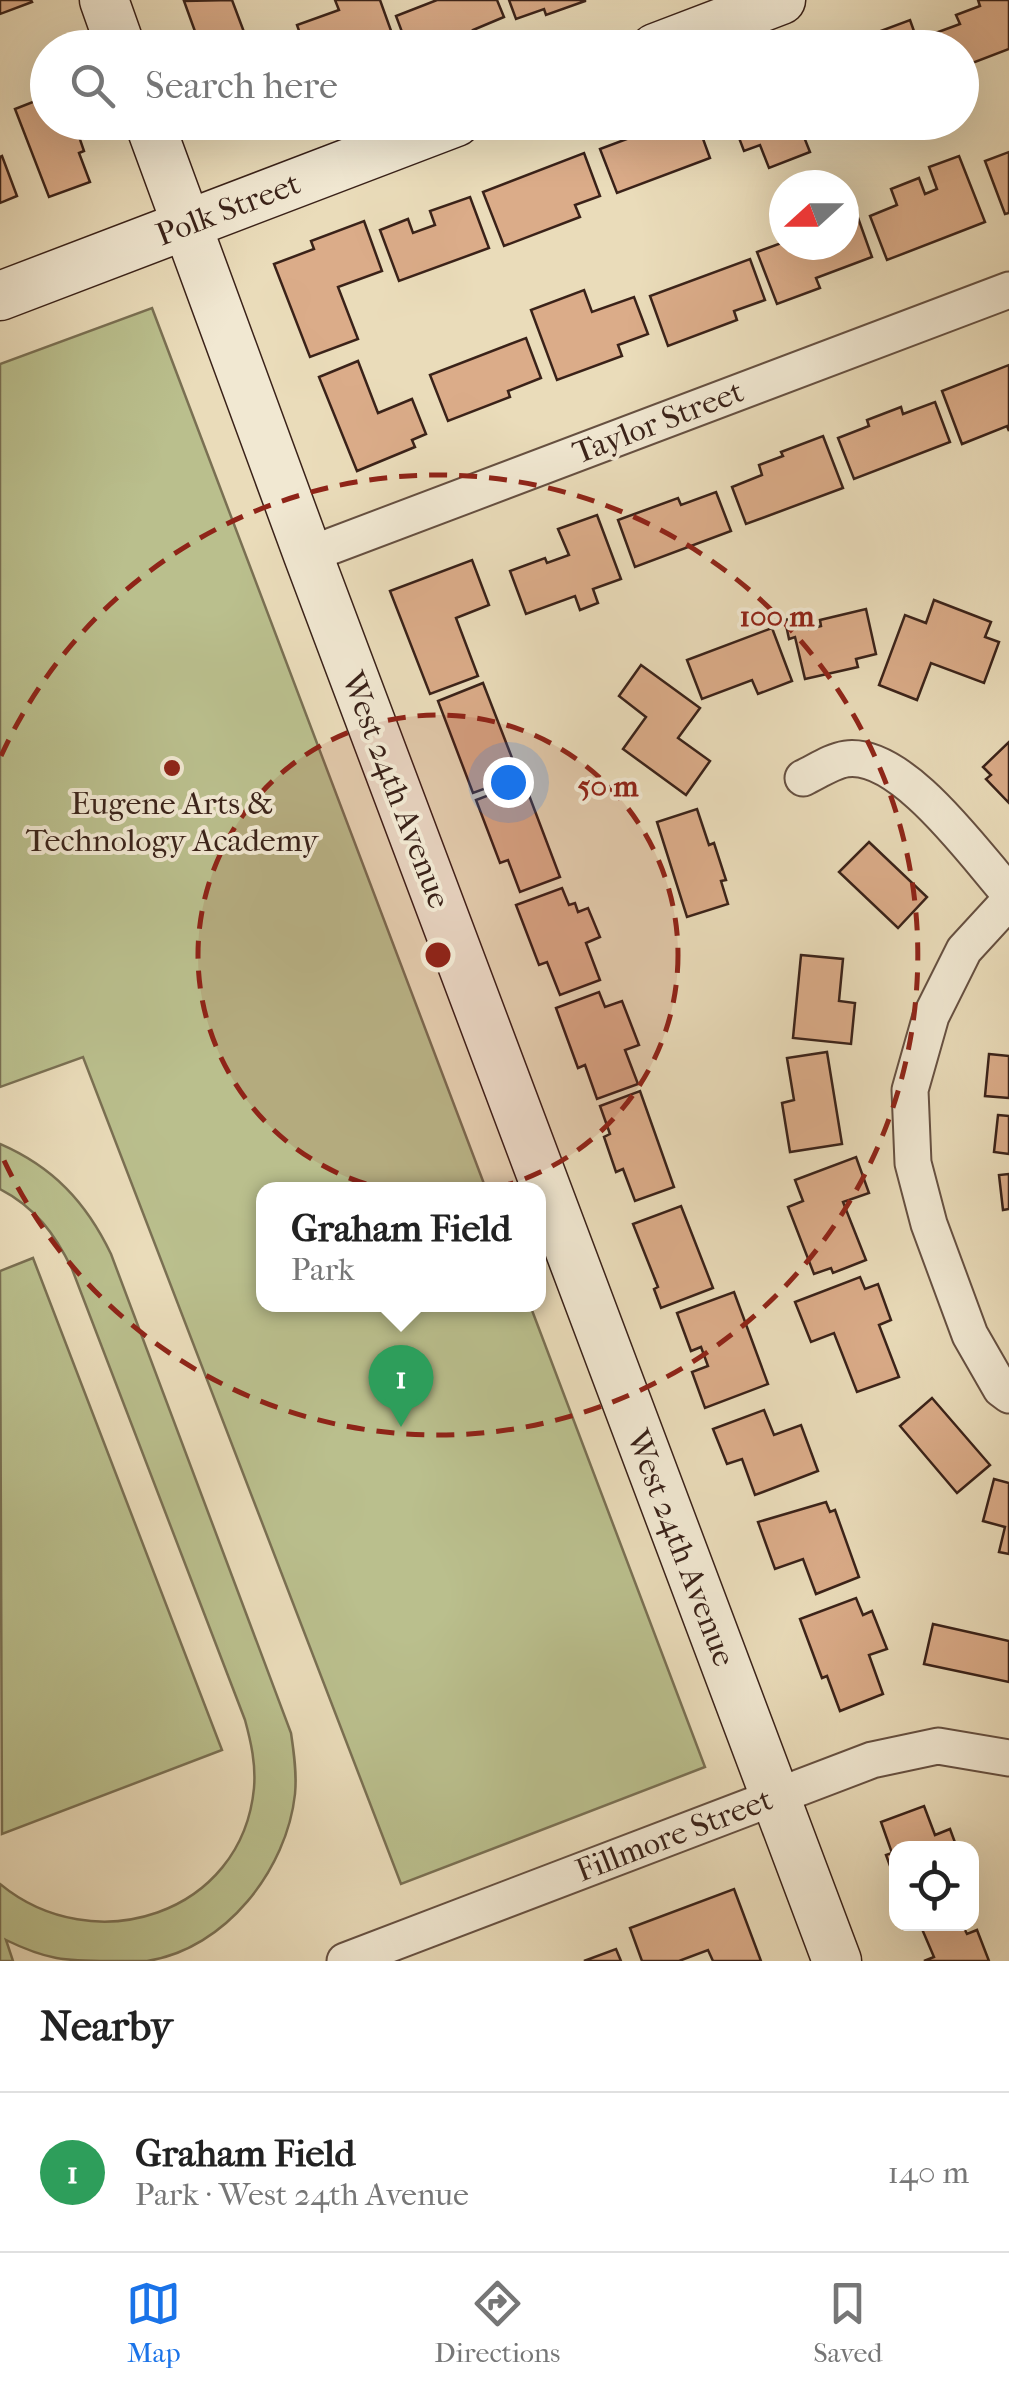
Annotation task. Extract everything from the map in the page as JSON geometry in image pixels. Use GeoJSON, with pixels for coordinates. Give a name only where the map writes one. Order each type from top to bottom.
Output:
{"type":"FeatureCollection","features":[{"type":"Feature","properties":{"kind":"street"},"geometry":{"type":"LineString","coordinates":[[104,0],[115,30]]}},
{"type":"Feature","properties":{"kind":"street"},"geometry":{"type":"LineString","coordinates":[[702,30],[781,0]]}},
{"type":"Feature","properties":{"kind":"street","name":"West 24th Avenue"},"geometry":{"type":"LineString","coordinates":[[156,140],[544,1182]]}},
{"type":"Feature","properties":{"kind":"street","name":"Polk Street"},"geometry":{"type":"LineString","coordinates":[[0,296],[409,140]]}},
{"type":"Feature","properties":{"kind":"street","name":"Taylor Street"},"geometry":{"type":"LineString","coordinates":[[308,555],[1009,290]]}},
{"type":"Feature","properties":{"kind":"street"},"geometry":{"type":"LineString","coordinates":[[803,778],[846,758],[888,766],[920,793],[1009,893]]}},
{"type":"Feature","properties":{"kind":"street"},"geometry":{"type":"LineString","coordinates":[[1009,901],[964,950],[930,1016],[910,1090],[913,1163],[929,1224],[970,1335],[1001,1389],[1009,1395]]}},
{"type":"Feature","properties":{"kind":"street","name":"West 24th Avenue"},"geometry":{"type":"LineString","coordinates":[[546,1187],[837,1961]]}},
{"type":"Feature","properties":{"kind":"street","name":"Fillmore Street"},"geometry":{"type":"LineString","coordinates":[[345,1961],[872,1760],[938,1746],[1009,1758]]}},
{"type":"Feature","properties":{"kind":"green space","name":"Eugene Arts & Technology Academy"},"geometry":{"type":"Polygon","coordinates":[[[152,308],[483,1182],[256,1182],[256,1312],[533,1312],[705,1767],[401,1884],[83,1057],[0,1087],[0,364],[152,308]]]}},
{"type":"Feature","properties":{"kind":"green space"},"geometry":{"type":"Polygon","coordinates":[[[0,1144],[36,1164],[66,1188],[91,1218],[111,1254],[291,1733],[295,1794],[290,1822],[265,1877],[226,1923],[176,1953],[147,1961],[56,1958],[6,1940],[13,1961],[0,1961],[0,1884],[37,1907],[77,1919],[118,1921],[157,1912],[193,1894],[222,1867],[243,1832],[254,1779],[245,1720],[72,1269],[43,1223],[24,1204],[0,1189],[0,1144]]]}},
{"type":"Feature","properties":{"kind":"green space"},"geometry":{"type":"Polygon","coordinates":[[[33,1258],[222,1750],[2,1834],[0,1271],[33,1258]]]}},
{"type":"Feature","properties":{"kind":"building"},"geometry":{"type":"Polygon","coordinates":[[[0,0],[31,0],[32,2],[0,14],[0,0]]]}},
{"type":"Feature","properties":{"kind":"building"},"geometry":{"type":"Polygon","coordinates":[[[232,0],[243,30],[194,30],[184,1],[232,0]]]}},
{"type":"Feature","properties":{"kind":"building"},"geometry":{"type":"Polygon","coordinates":[[[335,0],[380,0],[391,30],[299,30],[297,25],[339,10],[335,0]]]}},
{"type":"Feature","properties":{"kind":"building"},"geometry":{"type":"Polygon","coordinates":[[[437,0],[497,0],[504,17],[473,30],[401,30],[396,16],[437,0]]]}},
{"type":"Feature","properties":{"kind":"building"},"geometry":{"type":"Polygon","coordinates":[[[509,0],[585,1],[546,15],[544,9],[516,19],[509,0]]]}},
{"type":"Feature","properties":{"kind":"building"},"geometry":{"type":"Polygon","coordinates":[[[978,0],[1009,0],[1009,49],[979,60],[979,30],[944,30],[960,24],[956,15],[980,6],[978,0]]]}},
{"type":"Feature","properties":{"kind":"building"},"geometry":{"type":"Polygon","coordinates":[[[910,20],[914,30],[883,30],[910,20]]]}},
{"type":"Feature","properties":{"kind":"building"},"geometry":{"type":"Polygon","coordinates":[[[30,103],[30,140],[80,140],[84,151],[79,153],[90,182],[49,197],[15,109],[30,103]]]}},
{"type":"Feature","properties":{"kind":"building"},"geometry":{"type":"Polygon","coordinates":[[[624,140],[703,140],[710,158],[617,193],[600,149],[624,140]]]}},
{"type":"Feature","properties":{"kind":"building"},"geometry":{"type":"Polygon","coordinates":[[[740,140],[805,140],[810,152],[769,168],[760,145],[744,151],[740,140]]]}},
{"type":"Feature","properties":{"kind":"building"},"geometry":{"type":"Polygon","coordinates":[[[1009,152],[1009,213],[1005,214],[985,161],[1009,152]]]}},
{"type":"Feature","properties":{"kind":"building"},"geometry":{"type":"Polygon","coordinates":[[[584,153],[600,196],[575,205],[580,217],[504,246],[483,192],[584,153]]]}},
{"type":"Feature","properties":{"kind":"building"},"geometry":{"type":"Polygon","coordinates":[[[959,156],[985,222],[887,260],[870,216],[897,205],[891,189],[919,178],[925,194],[937,189],[929,167],[959,156]]]}},
{"type":"Feature","properties":{"kind":"building"},"geometry":{"type":"Polygon","coordinates":[[[0,157],[17,196],[0,203],[0,157]]]}},
{"type":"Feature","properties":{"kind":"building"},"geometry":{"type":"Polygon","coordinates":[[[470,197],[489,248],[399,281],[380,230],[408,219],[413,233],[435,225],[430,211],[470,197]]]}},
{"type":"Feature","properties":{"kind":"building"},"geometry":{"type":"Polygon","coordinates":[[[364,221],[382,271],[338,287],[358,339],[310,357],[274,264],[314,249],[311,241],[364,221]]]}},
{"type":"Feature","properties":{"kind":"building"},"geometry":{"type":"Polygon","coordinates":[[[859,221],[872,257],[816,278],[820,288],[777,304],[757,252],[769,248],[769,260],[859,260],[859,221]]]}},
{"type":"Feature","properties":{"kind":"building"},"geometry":{"type":"Polygon","coordinates":[[[750,259],[765,300],[734,311],[737,320],[668,346],[650,296],[750,259]]]}},
{"type":"Feature","properties":{"kind":"building"},"geometry":{"type":"Polygon","coordinates":[[[584,290],[592,312],[634,297],[648,334],[618,345],[622,356],[557,380],[531,310],[584,290]]]}},
{"type":"Feature","properties":{"kind":"building"},"geometry":{"type":"Polygon","coordinates":[[[526,338],[541,378],[508,391],[510,397],[448,421],[430,375],[526,338]]]}},
{"type":"Feature","properties":{"kind":"building"},"geometry":{"type":"Polygon","coordinates":[[[358,361],[378,413],[412,399],[426,434],[412,440],[415,447],[357,471],[319,377],[358,361]]]}},
{"type":"Feature","properties":{"kind":"building"},"geometry":{"type":"Polygon","coordinates":[[[1009,365],[1009,431],[1007,426],[962,444],[942,391],[1009,365]]]}},
{"type":"Feature","properties":{"kind":"building"},"geometry":{"type":"Polygon","coordinates":[[[935,402],[950,442],[854,479],[838,438],[869,426],[867,420],[901,407],[903,414],[935,402]]]}},
{"type":"Feature","properties":{"kind":"building"},"geometry":{"type":"Polygon","coordinates":[[[823,436],[843,488],[746,524],[732,487],[762,475],[759,465],[783,456],[781,452],[823,436]]]}},
{"type":"Feature","properties":{"kind":"building"},"geometry":{"type":"Polygon","coordinates":[[[716,492],[731,531],[635,567],[618,520],[678,498],[681,505],[716,492]]]}},
{"type":"Feature","properties":{"kind":"building"},"geometry":{"type":"Polygon","coordinates":[[[597,515],[621,579],[593,589],[598,603],[580,610],[575,596],[526,614],[510,571],[545,558],[547,563],[569,555],[558,529],[597,515]]]}},
{"type":"Feature","properties":{"kind":"building"},"geometry":{"type":"Polygon","coordinates":[[[472,560],[489,605],[456,618],[478,676],[430,694],[390,591],[472,560]]]}},
{"type":"Feature","properties":{"kind":"building"},"geometry":{"type":"Polygon","coordinates":[[[934,600],[991,622],[985,637],[999,642],[984,683],[931,663],[917,700],[879,685],[905,615],[926,623],[934,600]]]}},
{"type":"Feature","properties":{"kind":"building"},"geometry":{"type":"Polygon","coordinates":[[[866,609],[876,654],[856,659],[858,667],[805,679],[795,637],[789,639],[785,620],[806,615],[809,629],[821,626],[820,620],[866,609]]]}},
{"type":"Feature","properties":{"kind":"building"},"geometry":{"type":"Polygon","coordinates":[[[772,628],[792,681],[758,694],[752,680],[702,699],[687,660],[772,628]]]}},
{"type":"Feature","properties":{"kind":"building"},"geometry":{"type":"Polygon","coordinates":[[[641,665],[700,708],[678,738],[710,761],[686,795],[623,749],[646,717],[619,696],[641,665]]]}},
{"type":"Feature","properties":{"kind":"building"},"geometry":{"type":"Polygon","coordinates":[[[483,683],[519,776],[473,793],[438,701],[483,683]]]}},
{"type":"Feature","properties":{"kind":"building"},"geometry":{"type":"Polygon","coordinates":[[[1009,742],[1009,803],[986,779],[991,775],[983,767],[1009,742]]]}},
{"type":"Feature","properties":{"kind":"building"},"geometry":{"type":"Polygon","coordinates":[[[524,782],[560,877],[520,892],[508,860],[500,863],[476,800],[524,782]]]}},
{"type":"Feature","properties":{"kind":"building"},"geometry":{"type":"Polygon","coordinates":[[[697,809],[709,845],[714,843],[726,880],[721,881],[728,904],[687,917],[657,822],[697,809]]]}},
{"type":"Feature","properties":{"kind":"building"},"geometry":{"type":"Polygon","coordinates":[[[869,842],[927,897],[898,928],[839,872],[869,842]]]}},
{"type":"Feature","properties":{"kind":"building"},"geometry":{"type":"Polygon","coordinates":[[[562,888],[569,905],[575,903],[578,912],[588,908],[600,937],[586,943],[600,980],[560,995],[547,962],[539,965],[516,905],[562,888]]]}},
{"type":"Feature","properties":{"kind":"building"},"geometry":{"type":"Polygon","coordinates":[[[801,955],[843,959],[839,1001],[855,1003],[851,1044],[793,1038],[801,955]]]}},
{"type":"Feature","properties":{"kind":"building"},"geometry":{"type":"Polygon","coordinates":[[[599,992],[605,1007],[622,1001],[639,1045],[625,1050],[638,1084],[597,1099],[585,1065],[578,1068],[556,1008],[599,992]]]}},
{"type":"Feature","properties":{"kind":"building"},"geometry":{"type":"Polygon","coordinates":[[[827,1052],[842,1144],[790,1152],[782,1103],[794,1100],[787,1058],[827,1052]]]}},
{"type":"Feature","properties":{"kind":"building"},"geometry":{"type":"Polygon","coordinates":[[[989,1054],[1009,1056],[1009,1098],[985,1096],[989,1054]]]}},
{"type":"Feature","properties":{"kind":"building"},"geometry":{"type":"Polygon","coordinates":[[[640,1091],[674,1187],[635,1201],[623,1169],[616,1172],[604,1137],[610,1134],[600,1106],[640,1091]]]}},
{"type":"Feature","properties":{"kind":"building"},"geometry":{"type":"Polygon","coordinates":[[[998,1115],[1009,1116],[1009,1154],[994,1152],[998,1115]]]}},
{"type":"Feature","properties":{"kind":"building"},"geometry":{"type":"Polygon","coordinates":[[[856,1157],[869,1193],[843,1202],[866,1260],[833,1273],[831,1268],[814,1274],[788,1207],[803,1201],[795,1180],[856,1157]]]}},
{"type":"Feature","properties":{"kind":"building"},"geometry":{"type":"Polygon","coordinates":[[[1009,1174],[1009,1209],[1003,1210],[999,1175],[1009,1174]]]}},
{"type":"Feature","properties":{"kind":"building"},"geometry":{"type":"Polygon","coordinates":[[[681,1206],[713,1288],[661,1308],[654,1289],[658,1287],[633,1224],[681,1206]]]}},
{"type":"Feature","properties":{"kind":"building"},"geometry":{"type":"Polygon","coordinates":[[[860,1277],[865,1289],[878,1284],[891,1320],[879,1325],[899,1377],[857,1392],[834,1333],[811,1342],[795,1302],[860,1277]]]}},
{"type":"Feature","properties":{"kind":"building"},"geometry":{"type":"Polygon","coordinates":[[[734,1292],[768,1384],[705,1408],[692,1372],[708,1366],[701,1347],[691,1351],[677,1313],[734,1292]]]}},
{"type":"Feature","properties":{"kind":"building"},"geometry":{"type":"Polygon","coordinates":[[[932,1398],[990,1465],[957,1493],[900,1426],[932,1398]]]}},
{"type":"Feature","properties":{"kind":"building"},"geometry":{"type":"Polygon","coordinates":[[[764,1410],[774,1435],[801,1425],[818,1471],[755,1495],[742,1459],[727,1464],[713,1429],[764,1410]]]}},
{"type":"Feature","properties":{"kind":"building"},"geometry":{"type":"Polygon","coordinates":[[[994,1479],[1009,1483],[1009,1554],[999,1552],[1005,1527],[983,1521],[994,1479]]]}},
{"type":"Feature","properties":{"kind":"building"},"geometry":{"type":"Polygon","coordinates":[[[826,1502],[830,1512],[835,1510],[859,1577],[816,1594],[803,1559],[775,1569],[758,1522],[826,1502]]]}},
{"type":"Feature","properties":{"kind":"building"},"geometry":{"type":"Polygon","coordinates":[[[856,1598],[863,1615],[872,1611],[887,1649],[869,1655],[883,1694],[840,1711],[827,1676],[822,1678],[800,1619],[856,1598]]]}},
{"type":"Feature","properties":{"kind":"building"},"geometry":{"type":"Polygon","coordinates":[[[933,1624],[1009,1641],[1009,1682],[924,1664],[933,1624]]]}},
{"type":"Feature","properties":{"kind":"building"},"geometry":{"type":"Polygon","coordinates":[[[924,1806],[935,1835],[950,1829],[954,1841],[889,1841],[889,1845],[881,1822],[924,1806]]]}},
{"type":"Feature","properties":{"kind":"building"},"geometry":{"type":"Polygon","coordinates":[[[734,1889],[761,1961],[713,1961],[708,1950],[679,1961],[642,1961],[630,1928],[734,1889]]]}},
{"type":"Feature","properties":{"kind":"building"},"geometry":{"type":"Polygon","coordinates":[[[923,1931],[977,1931],[989,1961],[924,1961],[934,1957],[923,1931]]]}},
{"type":"Feature","properties":{"kind":"building"},"geometry":{"type":"Polygon","coordinates":[[[616,1949],[621,1961],[584,1961],[616,1949]]]}},
{"type":"Feature","properties":{"kind":"place","name":"Eugene Arts & Technology Academy"},"geometry":{"type":"Point","coordinates":[172,768]}},
{"type":"Feature","properties":{"kind":"place","name":"Graham Field"},"geometry":{"type":"Point","coordinates":[401,1427]}}]}
